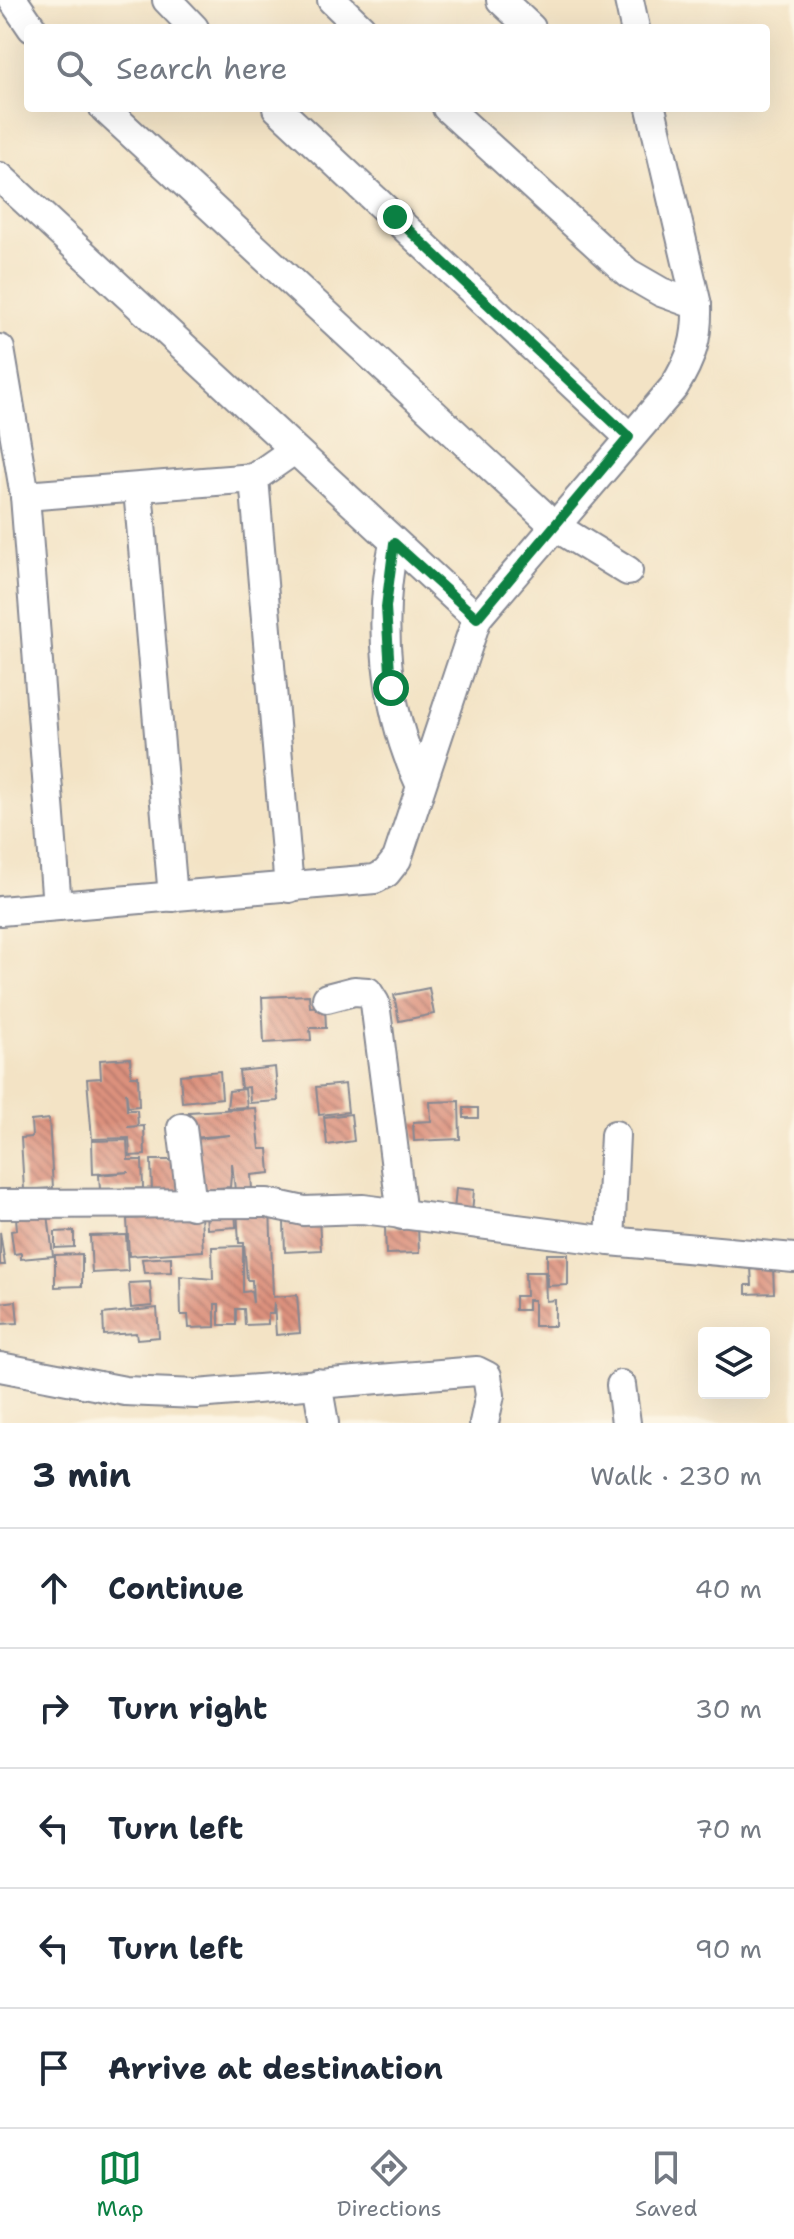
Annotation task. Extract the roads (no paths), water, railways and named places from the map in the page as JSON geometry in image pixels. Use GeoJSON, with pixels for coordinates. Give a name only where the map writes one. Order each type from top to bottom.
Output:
{"type":"FeatureCollection","features":[{"type":"Feature","properties":{"kind":"street"},"geometry":{"type":"LineString","coordinates":[[13,0],[29,24]]}},
{"type":"Feature","properties":{"kind":"street"},"geometry":{"type":"LineString","coordinates":[[167,0],[190,24]]}},
{"type":"Feature","properties":{"kind":"street"},"geometry":{"type":"LineString","coordinates":[[332,0],[357,24]]}},
{"type":"Feature","properties":{"kind":"street"},"geometry":{"type":"LineString","coordinates":[[501,0],[527,24]]}},
{"type":"Feature","properties":{"kind":"street"},"geometry":{"type":"LineString","coordinates":[[629,0],[634,24]]}},
{"type":"Feature","properties":{"kind":"street"},"geometry":{"type":"LineString","coordinates":[[108,112],[556,527],[628,571]]}},
{"type":"Feature","properties":{"kind":"street"},"geometry":{"type":"LineString","coordinates":[[281,112],[629,437]]}},
{"type":"Feature","properties":{"kind":"street"},"geometry":{"type":"LineString","coordinates":[[451,112],[628,273],[661,292],[697,305]]}},
{"type":"Feature","properties":{"kind":"street"},"geometry":{"type":"LineString","coordinates":[[0,911],[289,888],[375,879],[386,873],[397,859],[477,618],[674,387],[691,359],[698,336],[697,305],[649,112]]}},
{"type":"Feature","properties":{"kind":"street"},"geometry":{"type":"LineString","coordinates":[[0,177],[477,618]]}},
{"type":"Feature","properties":{"kind":"street"},"geometry":{"type":"LineString","coordinates":[[0,349],[25,496],[57,906]]}},
{"type":"Feature","properties":{"kind":"street"},"geometry":{"type":"LineString","coordinates":[[25,496],[254,478],[294,450]]}},
{"type":"Feature","properties":{"kind":"street"},"geometry":{"type":"LineString","coordinates":[[254,478],[289,888]]}},
{"type":"Feature","properties":{"kind":"street"},"geometry":{"type":"LineString","coordinates":[[138,489],[173,897]]}},
{"type":"Feature","properties":{"kind":"street"},"geometry":{"type":"LineString","coordinates":[[394,543],[386,607],[391,688],[402,745],[420,784]]}},
{"type":"Feature","properties":{"kind":"street"},"geometry":{"type":"LineString","coordinates":[[327,998],[354,991],[368,992],[375,1003],[402,1215]]}},
{"type":"Feature","properties":{"kind":"street"},"geometry":{"type":"LineString","coordinates":[[182,1128],[192,1205]]}},
{"type":"Feature","properties":{"kind":"street"},"geometry":{"type":"LineString","coordinates":[[610,1241],[615,1135]]}},
{"type":"Feature","properties":{"kind":"street"},"geometry":{"type":"LineString","coordinates":[[0,1204],[267,1203],[304,1211],[363,1209],[610,1241],[794,1258]]}},
{"type":"Feature","properties":{"kind":"street"},"geometry":{"type":"LineString","coordinates":[[1,1375],[125,1391],[197,1394],[477,1371],[487,1376],[490,1395],[484,1423]]}},
{"type":"Feature","properties":{"kind":"street"},"geometry":{"type":"LineString","coordinates":[[317,1383],[324,1423]]}},
{"type":"Feature","properties":{"kind":"street"},"geometry":{"type":"LineString","coordinates":[[621,1385],[626,1423]]}}]}
